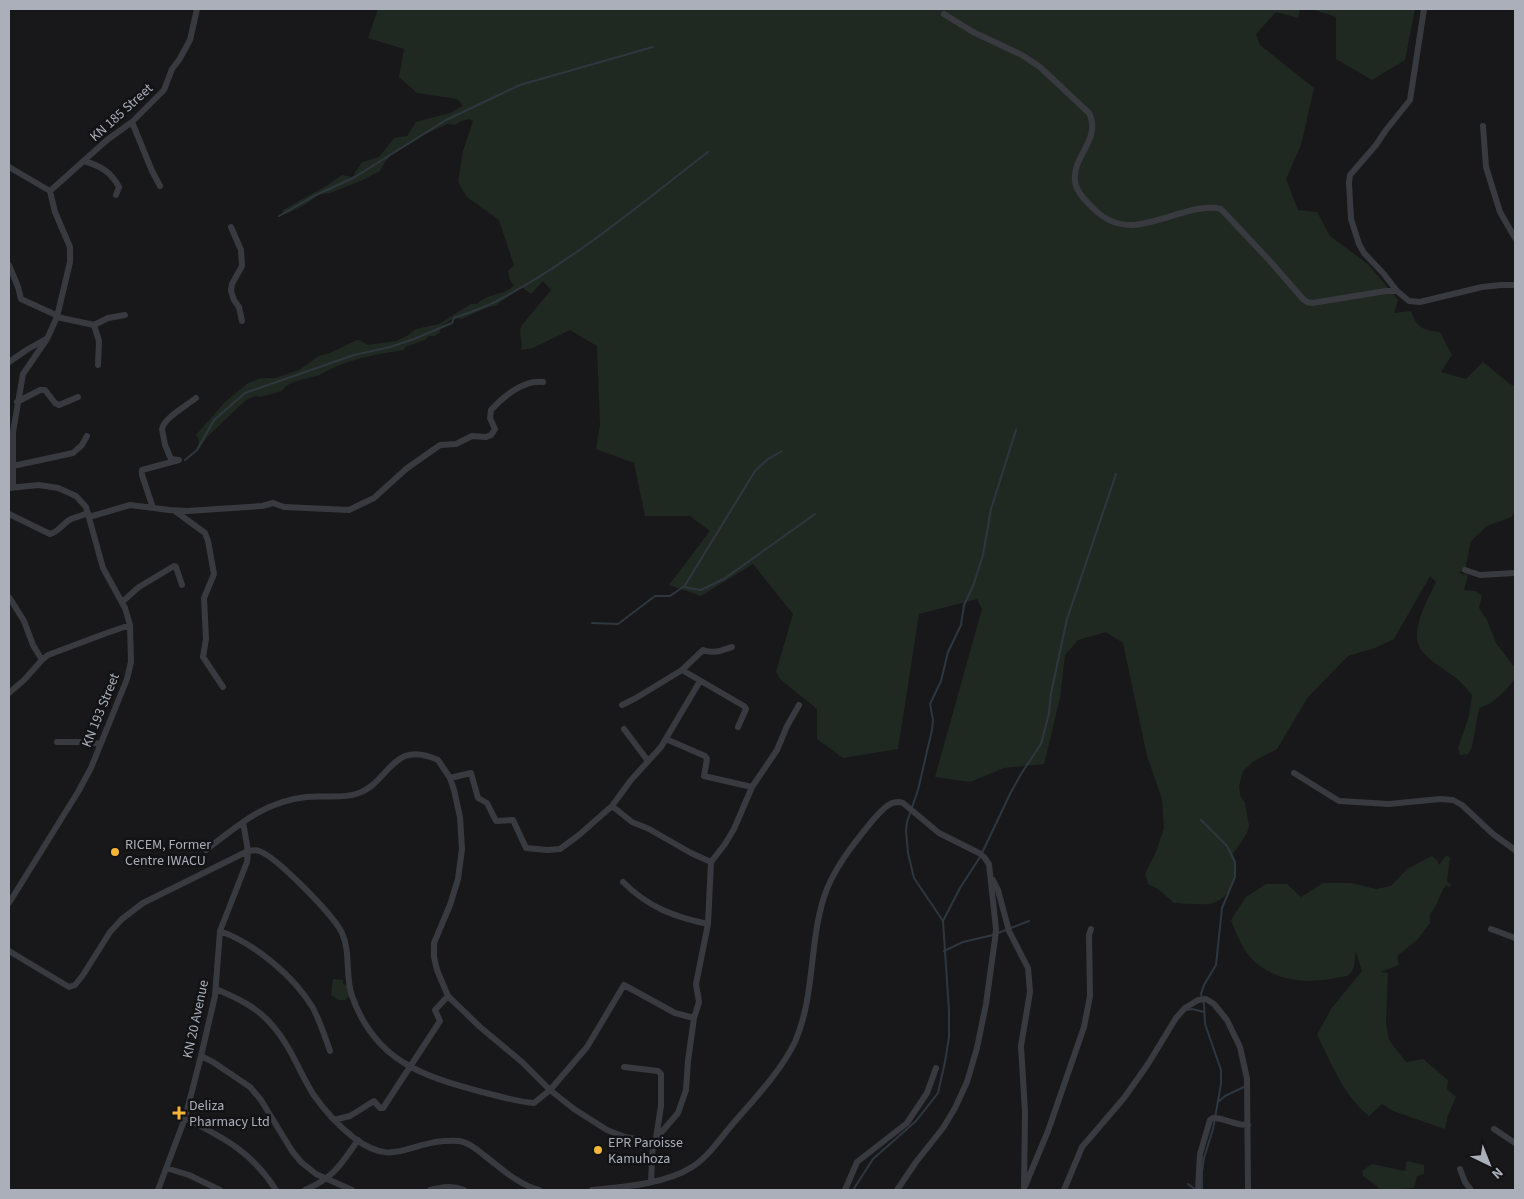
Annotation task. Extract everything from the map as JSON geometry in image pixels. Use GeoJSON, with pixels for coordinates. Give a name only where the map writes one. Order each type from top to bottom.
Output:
{"type":"FeatureCollection","features":[{"type":"Feature","properties":{"kind":"street","name":"KN 185 Street"},"geometry":{"type":"LineString","coordinates":[[50,191],[107,140],[132,122],[164,90],[172,69],[190,40],[198,9]]}},
{"type":"Feature","properties":{"kind":"street"},"geometry":{"type":"LineString","coordinates":[[1424,9],[1410,100],[1376,145],[1350,175],[1351,219],[1359,244],[1364,253],[1384,273],[1397,291],[1414,302],[1482,287],[1515,285]]}},
{"type":"Feature","properties":{"kind":"street"},"geometry":{"type":"LineString","coordinates":[[944,14],[973,32],[1022,55],[1040,68],[1090,113],[1094,122],[1092,134],[1076,170],[1075,182],[1079,193],[1099,215],[1120,225],[1135,225],[1212,207],[1221,209],[1307,302],[1322,302],[1386,291],[1397,291]]}},
{"type":"Feature","properties":{"kind":"street"},"geometry":{"type":"LineString","coordinates":[[132,122],[160,186]]}},
{"type":"Feature","properties":{"kind":"street"},"geometry":{"type":"LineString","coordinates":[[1483,126],[1486,167],[1500,212],[1515,238]]}},
{"type":"Feature","properties":{"kind":"street"},"geometry":{"type":"LineString","coordinates":[[84,161],[99,166],[110,173],[119,187],[116,195]]}},
{"type":"Feature","properties":{"kind":"street"},"geometry":{"type":"LineString","coordinates":[[9,167],[50,191],[55,212],[70,247],[70,262],[57,316],[47,339],[23,374],[13,432],[11,487]]}},
{"type":"Feature","properties":{"kind":"street"},"geometry":{"type":"LineString","coordinates":[[231,227],[241,250],[242,266],[232,284],[231,291],[234,300],[240,307],[242,321]]}},
{"type":"Feature","properties":{"kind":"street"},"geometry":{"type":"LineString","coordinates":[[9,265],[21,299],[57,316],[94,325],[108,318],[125,315]]}},
{"type":"Feature","properties":{"kind":"street"},"geometry":{"type":"LineString","coordinates":[[94,325],[99,341],[98,365]]}},
{"type":"Feature","properties":{"kind":"street"},"geometry":{"type":"LineString","coordinates":[[9,362],[47,339]]}},
{"type":"Feature","properties":{"kind":"street"},"geometry":{"type":"LineString","coordinates":[[9,514],[50,534],[56,532],[71,519],[130,505],[174,510],[262,506],[272,503],[284,507],[349,510],[374,498],[406,469],[440,446],[456,444],[472,436],[486,437],[491,435],[495,429],[490,418],[491,410],[508,394],[523,386],[538,381],[543,382]]}},
{"type":"Feature","properties":{"kind":"street"},"geometry":{"type":"LineString","coordinates":[[17,402],[40,390],[45,390],[55,403],[59,404],[78,397]]}},
{"type":"Feature","properties":{"kind":"street"},"geometry":{"type":"LineString","coordinates":[[152,508],[142,470],[179,460],[172,459],[168,454],[162,426],[196,398]]}},
{"type":"Feature","properties":{"kind":"street"},"geometry":{"type":"LineString","coordinates":[[13,466],[73,453],[82,445],[86,436]]}},
{"type":"Feature","properties":{"kind":"street","name":"KN 193 Street"},"geometry":{"type":"LineString","coordinates":[[9,903],[91,768],[127,679],[131,662],[130,625],[122,602],[104,568],[86,506],[76,496],[58,488],[39,485],[11,487]]}},
{"type":"Feature","properties":{"kind":"street"},"geometry":{"type":"LineString","coordinates":[[174,510],[205,534],[208,541],[214,574],[204,598],[206,639],[203,657],[223,687]]}},
{"type":"Feature","properties":{"kind":"street"},"geometry":{"type":"LineString","coordinates":[[122,602],[139,587],[174,566],[182,585]]}},
{"type":"Feature","properties":{"kind":"street"},"geometry":{"type":"LineString","coordinates":[[1465,570],[1480,575],[1515,572]]}},
{"type":"Feature","properties":{"kind":"street"},"geometry":{"type":"LineString","coordinates":[[9,597],[24,621],[33,645],[42,660]]}},
{"type":"Feature","properties":{"kind":"street"},"geometry":{"type":"LineString","coordinates":[[9,693],[48,655],[130,625]]}},
{"type":"Feature","properties":{"kind":"street"},"geometry":{"type":"LineString","coordinates":[[622,705],[682,670],[703,650],[709,653],[732,647]]}},
{"type":"Feature","properties":{"kind":"street"},"geometry":{"type":"LineString","coordinates":[[682,670],[744,706],[746,709],[738,727]]}},
{"type":"Feature","properties":{"kind":"street"},"geometry":{"type":"LineString","coordinates":[[450,778],[471,773],[478,798],[487,803],[496,821],[513,820],[526,848],[560,849],[612,806],[631,780],[666,739],[700,682]]}},
{"type":"Feature","properties":{"kind":"street"},"geometry":{"type":"LineString","coordinates":[[654,1140],[678,1113],[687,1082],[694,1018],[699,1002],[696,984],[708,924],[711,862],[730,836],[752,787],[778,750],[787,726],[799,705]]}},
{"type":"Feature","properties":{"kind":"street"},"geometry":{"type":"LineString","coordinates":[[624,730],[648,761]]}},
{"type":"Feature","properties":{"kind":"street"},"geometry":{"type":"LineString","coordinates":[[666,739],[705,756],[707,759],[704,776],[752,787]]}},
{"type":"Feature","properties":{"kind":"street"},"geometry":{"type":"LineString","coordinates":[[57,742],[100,744]]}},
{"type":"Feature","properties":{"kind":"street"},"geometry":{"type":"LineString","coordinates":[[206,850],[263,808],[308,796],[358,794],[405,755],[414,754],[438,760],[450,778],[460,817],[462,864],[450,905],[434,943],[434,957],[437,970],[448,996],[522,1062],[550,1090],[574,1109],[607,1130],[625,1137],[654,1140]]}},
{"type":"Feature","properties":{"kind":"street"},"geometry":{"type":"LineString","coordinates":[[1294,773],[1338,801],[1389,804],[1440,799],[1453,800],[1462,805],[1493,834],[1515,850]]}},
{"type":"Feature","properties":{"kind":"street"},"geometry":{"type":"LineString","coordinates":[[592,1190],[651,1182],[694,1166],[758,1096],[782,1066],[795,1040],[810,987],[817,929],[825,896],[838,869],[857,839],[879,814],[898,801],[939,833],[982,855],[989,864],[996,929],[987,996],[977,1048],[967,1082],[943,1128],[897,1190]]}},
{"type":"Feature","properties":{"kind":"street"},"geometry":{"type":"LineString","coordinates":[[612,806],[632,822],[711,862]]}},
{"type":"Feature","properties":{"kind":"street"},"geometry":{"type":"LineString","coordinates":[[243,822],[248,851]]}},
{"type":"Feature","properties":{"kind":"street"},"geometry":{"type":"LineString","coordinates":[[9,951],[69,987],[75,985],[110,932],[122,919],[143,903],[248,851],[258,850],[267,855],[296,880],[333,919],[342,933],[345,944],[348,961],[348,980],[356,1006],[376,1039],[393,1056],[410,1068],[454,1084],[532,1103],[536,1102],[550,1090],[587,1047],[624,985],[675,1013],[694,1018]]}},
{"type":"Feature","properties":{"kind":"street","name":"KN 20 Avenue"},"geometry":{"type":"LineString","coordinates":[[158,1190],[184,1118],[201,1056],[216,989],[220,932],[247,862],[248,851]]}},
{"type":"Feature","properties":{"kind":"street"},"geometry":{"type":"LineString","coordinates":[[991,877],[998,890],[1010,931],[1027,962],[1030,992],[1021,1046],[1025,1112],[1024,1189]]}},
{"type":"Feature","properties":{"kind":"street"},"geometry":{"type":"LineString","coordinates":[[623,882],[635,894],[662,911],[708,924]]}},
{"type":"Feature","properties":{"kind":"street"},"geometry":{"type":"LineString","coordinates":[[1024,1189],[1048,1132],[1084,1027],[1090,1003],[1090,929]]}},
{"type":"Feature","properties":{"kind":"street"},"geometry":{"type":"LineString","coordinates":[[1491,929],[1515,938]]}},
{"type":"Feature","properties":{"kind":"street"},"geometry":{"type":"LineString","coordinates":[[220,932],[233,936],[255,950],[275,965],[296,986],[312,1006],[322,1025],[330,1051]]}},
{"type":"Feature","properties":{"kind":"street"},"geometry":{"type":"LineString","coordinates":[[216,989],[249,1004],[272,1024],[322,1106],[334,1120],[369,1148],[390,1153],[402,1152],[426,1144],[463,1142],[479,1151],[522,1184],[540,1190]]}},
{"type":"Feature","properties":{"kind":"street"},"geometry":{"type":"LineString","coordinates":[[334,1120],[350,1116],[374,1101],[382,1109],[427,1039],[437,1028],[440,1021],[435,1010],[448,996]]}},
{"type":"Feature","properties":{"kind":"street"},"geometry":{"type":"LineString","coordinates":[[1064,1190],[1084,1144],[1124,1098],[1148,1064],[1176,1018],[1185,1008],[1203,1000],[1214,1004],[1227,1020],[1240,1047],[1247,1079],[1248,1190]]}},
{"type":"Feature","properties":{"kind":"street"},"geometry":{"type":"LineString","coordinates":[[201,1056],[250,1087],[261,1100],[292,1151],[301,1162],[316,1174],[327,1178],[337,1185],[352,1190]]}},
{"type":"Feature","properties":{"kind":"street"},"geometry":{"type":"LineString","coordinates":[[624,1067],[658,1071],[661,1074],[661,1106],[654,1140],[651,1182]]}},
{"type":"Feature","properties":{"kind":"street"},"geometry":{"type":"LineString","coordinates":[[845,1190],[858,1162],[907,1123],[926,1093],[936,1068]]}},
{"type":"Feature","properties":{"kind":"street"},"geometry":{"type":"LineString","coordinates":[[184,1118],[237,1146],[252,1160],[276,1190]]}},
{"type":"Feature","properties":{"kind":"street"},"geometry":{"type":"LineString","coordinates":[[1198,1190],[1200,1154],[1210,1120],[1218,1118],[1235,1124],[1248,1125]]}},
{"type":"Feature","properties":{"kind":"street"},"geometry":{"type":"LineString","coordinates":[[1494,1129],[1515,1143]]}},
{"type":"Feature","properties":{"kind":"street"},"geometry":{"type":"LineString","coordinates":[[305,1190],[327,1178],[340,1167],[358,1140]]}},
{"type":"Feature","properties":{"kind":"street"},"geometry":{"type":"LineString","coordinates":[[166,1168],[189,1174],[220,1190]]}},
{"type":"Feature","properties":{"kind":"street"},"geometry":{"type":"LineString","coordinates":[[1460,1169],[1465,1182],[1471,1190]]}},
{"type":"Feature","properties":{"kind":"street"},"geometry":{"type":"LineString","coordinates":[[430,1190],[443,1186],[454,1186],[464,1190]]}},
{"type":"Feature","properties":{"kind":"shaded area"},"geometry":{"type":"Polygon","coordinates":[[[378,9],[1300,9],[1298,18],[1276,12],[1256,34],[1260,45],[1314,88],[1301,145],[1286,179],[1298,210],[1317,212],[1330,236],[1368,264],[1398,300],[1394,313],[1411,311],[1418,325],[1424,329],[1440,332],[1452,355],[1441,372],[1466,379],[1483,362],[1515,386],[1515,509],[1512,517],[1487,526],[1471,541],[1465,570],[1458,573],[1468,575],[1464,590],[1475,591],[1482,595],[1479,608],[1487,620],[1496,643],[1515,668],[1515,678],[1506,690],[1491,703],[1479,708],[1472,747],[1468,754],[1460,755],[1458,748],[1469,716],[1472,695],[1456,678],[1427,656],[1417,641],[1421,615],[1436,582],[1430,576],[1394,639],[1375,648],[1348,656],[1308,697],[1277,749],[1254,761],[1243,771],[1239,786],[1240,795],[1245,803],[1249,826],[1247,833],[1233,854],[1236,868],[1234,883],[1226,895],[1213,903],[1174,903],[1158,889],[1148,884],[1145,874],[1156,852],[1164,828],[1162,799],[1147,756],[1123,643],[1106,632],[1078,640],[1065,655],[1060,698],[1044,764],[1004,768],[970,782],[935,777],[982,609],[977,599],[919,614],[898,749],[843,758],[817,739],[817,709],[780,679],[776,672],[793,614],[753,564],[701,596],[669,585],[710,531],[690,516],[645,516],[634,463],[596,449],[600,424],[597,346],[570,330],[533,348],[521,350],[520,331],[522,325],[551,290],[543,281],[531,294],[522,287],[495,306],[488,307],[462,319],[454,318],[441,327],[440,332],[435,336],[429,336],[425,340],[405,347],[404,350],[378,354],[337,366],[319,375],[289,384],[282,391],[261,397],[255,396],[246,400],[207,437],[198,450],[199,440],[196,435],[225,402],[248,383],[261,378],[275,378],[299,370],[319,356],[330,353],[357,340],[367,345],[396,341],[416,329],[439,324],[471,304],[477,304],[481,300],[507,291],[514,285],[510,280],[508,271],[514,265],[499,220],[467,197],[458,182],[463,151],[473,121],[470,119],[455,125],[447,124],[426,134],[391,155],[380,171],[363,180],[330,193],[320,194],[306,204],[286,214],[283,213],[283,210],[342,175],[352,177],[362,162],[379,157],[394,138],[407,136],[416,122],[453,112],[462,106],[457,99],[417,93],[399,77],[404,49],[368,38],[378,9]]]}},
{"type":"Feature","properties":{"kind":"shaded area"},"geometry":{"type":"Polygon","coordinates":[[[1312,9],[1415,9],[1405,60],[1372,80],[1336,59],[1336,17],[1312,9]]]}},
{"type":"Feature","properties":{"kind":"shaded area"},"geometry":{"type":"Polygon","coordinates":[[[1432,856],[1439,865],[1446,856],[1450,857],[1447,881],[1451,885],[1450,887],[1446,885],[1430,914],[1430,923],[1417,940],[1397,956],[1399,965],[1380,972],[1388,973],[1386,1023],[1389,1040],[1406,1062],[1423,1059],[1448,1080],[1447,1089],[1456,1097],[1448,1115],[1445,1129],[1393,1111],[1382,1104],[1369,1116],[1352,1099],[1333,1068],[1317,1035],[1331,1009],[1362,971],[1356,952],[1352,971],[1347,976],[1313,981],[1290,979],[1269,972],[1251,958],[1242,945],[1231,920],[1246,897],[1266,884],[1287,884],[1301,897],[1323,883],[1351,883],[1376,889],[1391,886],[1407,869],[1432,856]]]}},
{"type":"Feature","properties":{"kind":"shaded area"},"geometry":{"type":"Polygon","coordinates":[[[333,979],[343,980],[343,984],[348,986],[351,995],[345,1000],[338,1000],[331,995],[333,979]]]}},
{"type":"Feature","properties":{"kind":"shaded area"},"geometry":{"type":"Polygon","coordinates":[[[1407,1161],[1424,1165],[1424,1174],[1417,1176],[1414,1188],[1380,1190],[1363,1176],[1362,1171],[1372,1164],[1405,1171],[1407,1161]]]}},
{"type":"Feature","properties":{"kind":"waterway"},"geometry":{"type":"LineString","coordinates":[[279,216],[314,196],[355,177],[446,120],[520,85],[653,47]]}},
{"type":"Feature","properties":{"kind":"waterway"},"geometry":{"type":"LineString","coordinates":[[185,460],[197,450],[214,420],[245,393],[354,355],[390,347],[414,339],[452,323],[454,318],[493,303],[577,252],[708,152]]}},
{"type":"Feature","properties":{"kind":"waterway"},"geometry":{"type":"LineString","coordinates":[[853,1190],[873,1159],[916,1121],[938,1093],[945,1062],[949,1037],[949,1011],[943,921],[914,878],[908,853],[907,822],[918,790],[932,730],[933,720],[930,704],[941,681],[948,652],[961,625],[964,605],[973,586],[983,555],[991,509],[1016,430]]}},
{"type":"Feature","properties":{"kind":"waterway"},"geometry":{"type":"LineString","coordinates":[[684,587],[755,471],[768,459],[782,451]]}},
{"type":"Feature","properties":{"kind":"waterway"},"geometry":{"type":"LineString","coordinates":[[982,853],[1010,794],[1041,744],[1049,713],[1051,693],[1067,619],[1116,474]]}},
{"type":"Feature","properties":{"kind":"waterway"},"geometry":{"type":"LineString","coordinates":[[592,623],[618,624],[655,596],[670,596],[683,587],[701,590],[724,579],[815,514]]}},
{"type":"Feature","properties":{"kind":"waterway"},"geometry":{"type":"LineString","coordinates":[[1201,820],[1227,846],[1235,862],[1235,877],[1222,908],[1216,965],[1201,994],[1204,1004],[1205,1024],[1221,1070],[1221,1084],[1213,1129],[1204,1158],[1202,1190]]}},
{"type":"Feature","properties":{"kind":"waterway"},"geometry":{"type":"LineString","coordinates":[[943,921],[960,888],[980,857]]}},
{"type":"Feature","properties":{"kind":"waterway"},"geometry":{"type":"LineString","coordinates":[[998,933],[1029,921]]}},
{"type":"Feature","properties":{"kind":"waterway"},"geometry":{"type":"LineString","coordinates":[[944,951],[963,942],[993,935]]}},
{"type":"Feature","properties":{"kind":"waterway"},"geometry":{"type":"LineString","coordinates":[[1186,1010],[1192,1009],[1204,1012]]}},
{"type":"Feature","properties":{"kind":"waterway"},"geometry":{"type":"LineString","coordinates":[[1218,1102],[1225,1096],[1246,1086]]}},
{"type":"Feature","properties":{"kind":"waterway"},"geometry":{"type":"LineString","coordinates":[[1188,1184],[1196,1190]]}},
{"type":"Feature","properties":{"kind":"place","name":"RICEM, Former Centre IWACU"},"geometry":{"type":"Point","coordinates":[115,852]}},
{"type":"Feature","properties":{"kind":"place","name":"Deliza Pharmacy Ltd"},"geometry":{"type":"Point","coordinates":[179,1113]}},
{"type":"Feature","properties":{"kind":"place","name":"EPR Paroisse Kamuhoza"},"geometry":{"type":"Point","coordinates":[598,1150]}}]}
